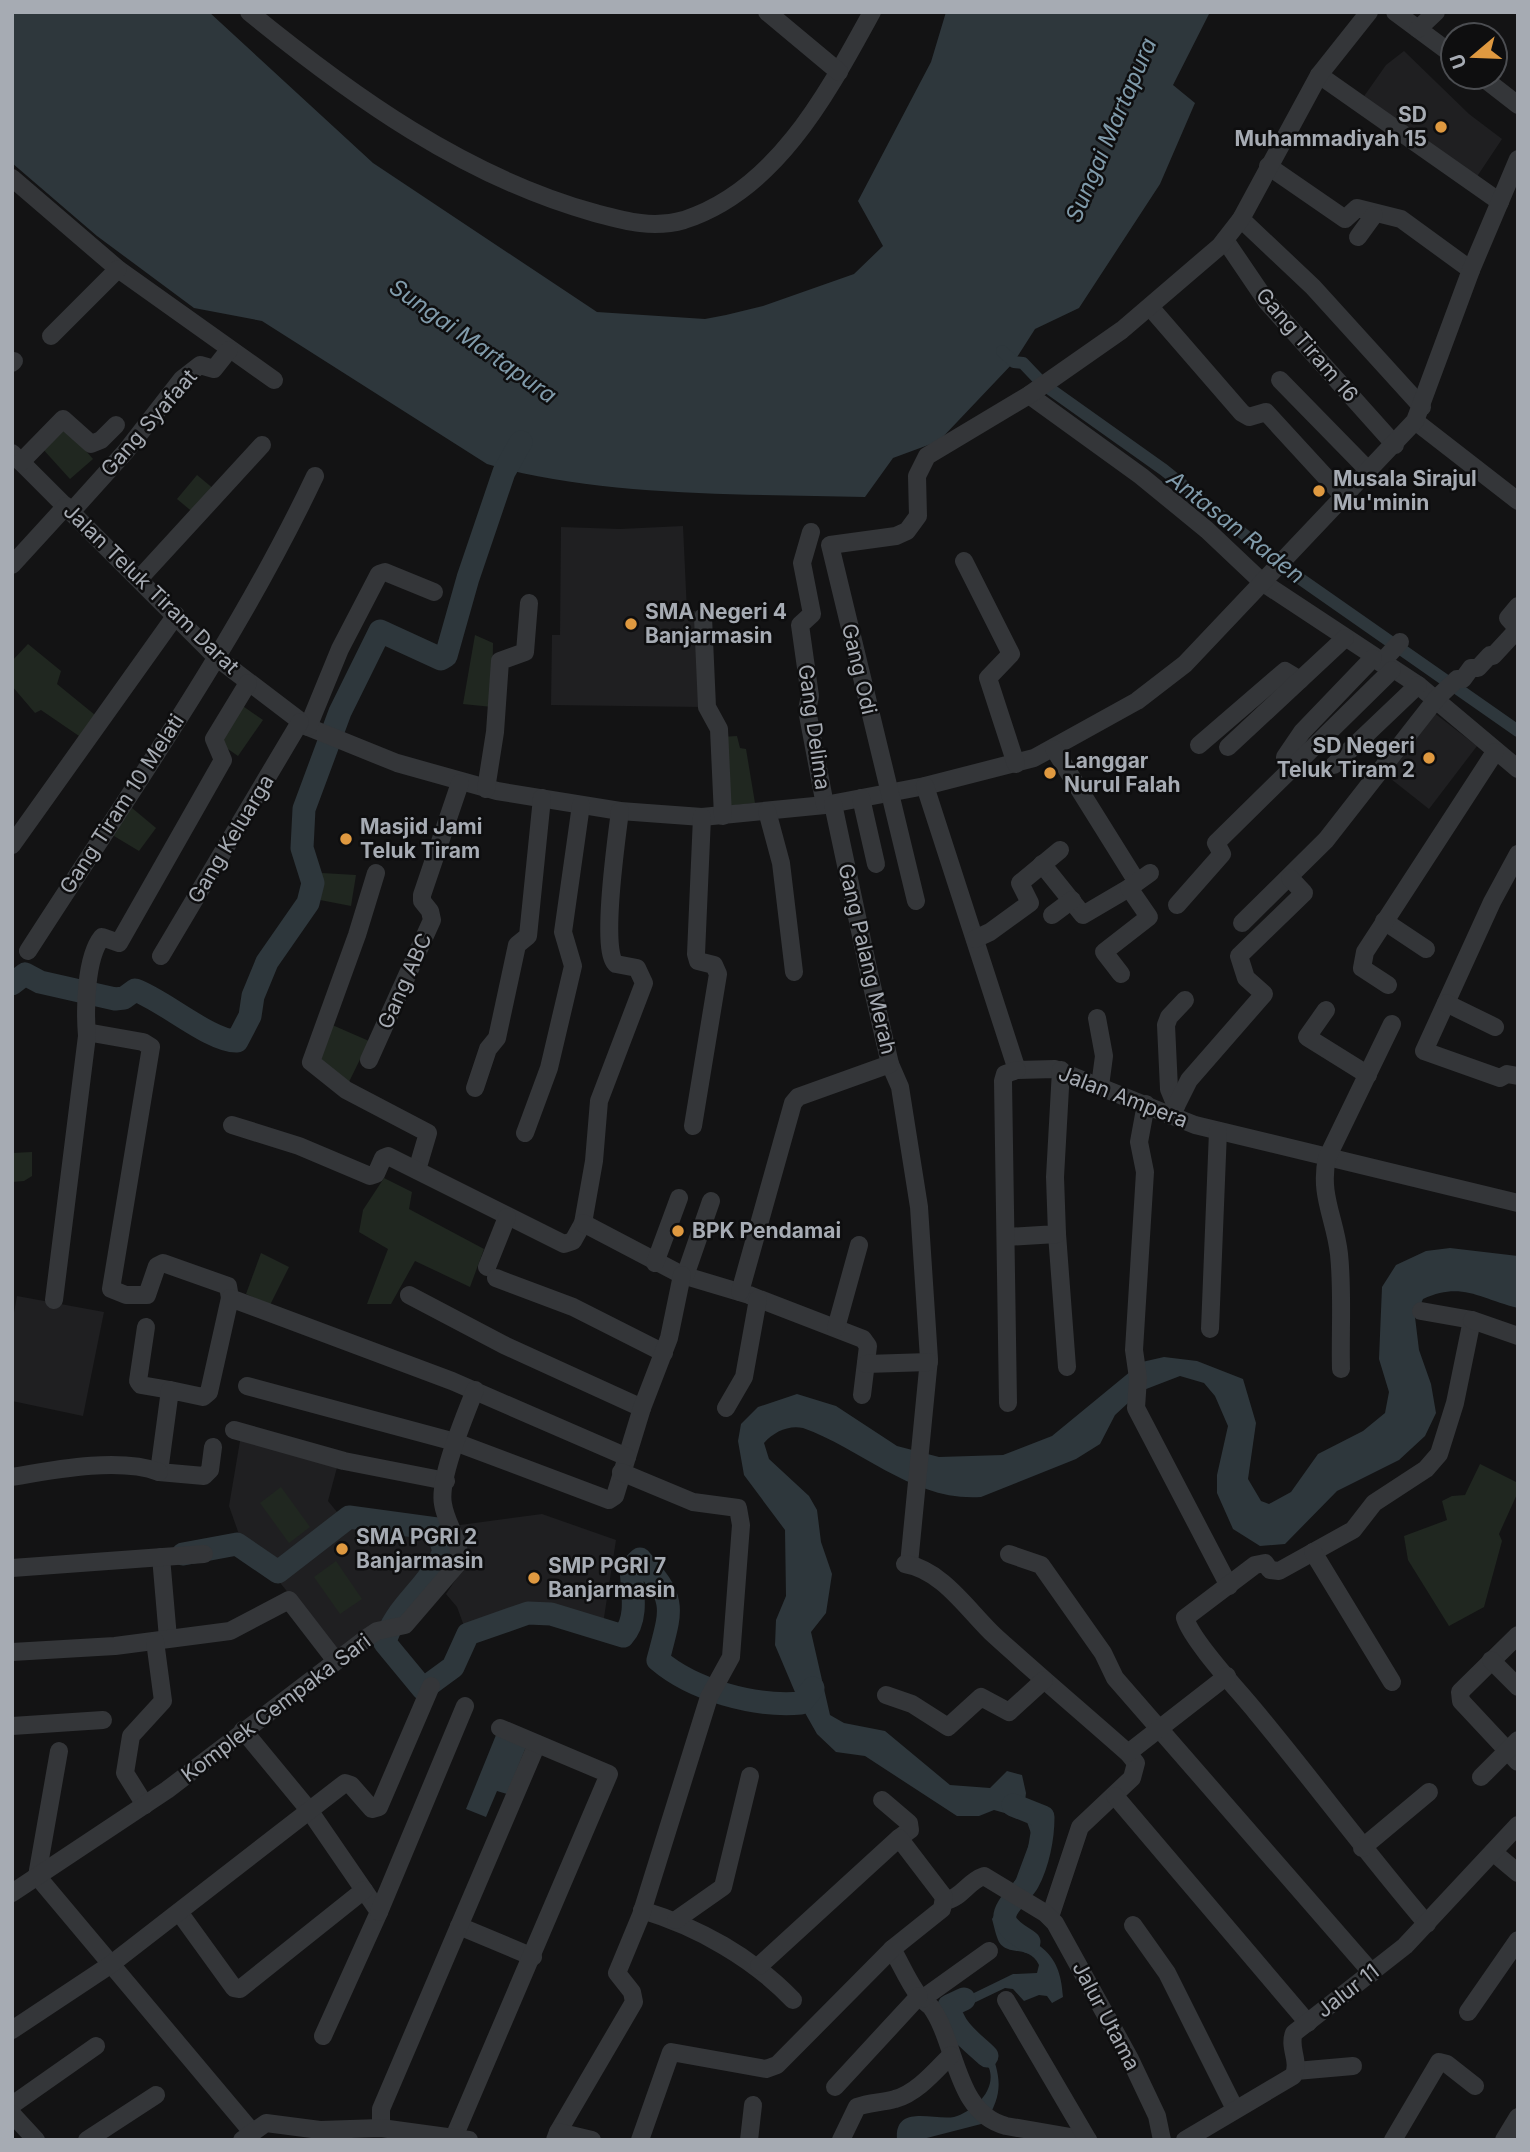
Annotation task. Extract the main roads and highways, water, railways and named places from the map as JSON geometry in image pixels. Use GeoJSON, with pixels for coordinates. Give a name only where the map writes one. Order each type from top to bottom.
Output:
{"type":"FeatureCollection","features":[{"type":"Feature","properties":{"kind":"water","name":"Sungai Martapura"},"geometry":{"type":"Polygon","coordinates":[[[12,12],[209,12],[373,163],[597,312],[705,319],[763,306],[854,274],[883,246],[858,201],[931,62],[946,12],[1210,12],[1173,85],[1195,103],[1160,184],[1079,308],[1035,329],[1014,362],[939,441],[893,458],[865,497],[723,494],[625,488],[531,475],[487,464],[262,321],[194,308],[97,236],[12,163],[12,12]]]}},
{"type":"Feature","properties":{"kind":"water"},"geometry":{"type":"Polygon","coordinates":[[[1450,1248],[1518,1256],[1518,1308],[1471,1293],[1449,1292],[1423,1299],[1415,1317],[1419,1350],[1431,1384],[1436,1413],[1425,1436],[1399,1460],[1337,1491],[1285,1544],[1260,1546],[1233,1529],[1217,1493],[1217,1475],[1228,1426],[1215,1396],[1204,1383],[1180,1376],[1141,1391],[1115,1415],[1100,1444],[1076,1459],[981,1497],[957,1496],[911,1483],[803,1428],[782,1430],[764,1443],[769,1459],[809,1496],[817,1510],[821,1542],[832,1574],[826,1613],[811,1632],[830,1715],[844,1723],[885,1731],[950,1785],[990,1788],[1007,1771],[1022,1775],[1025,1801],[1042,1817],[1045,1833],[1029,1898],[1024,1904],[1008,1908],[1003,1914],[1017,1932],[1046,1951],[1054,1961],[1060,1976],[1063,1997],[1052,2003],[1047,1996],[1039,1995],[1024,2001],[1013,1989],[1005,1988],[955,2012],[951,2019],[957,2030],[966,2037],[989,2046],[993,2057],[999,2085],[991,2112],[985,2123],[919,2140],[897,2140],[902,2121],[917,2116],[954,2117],[976,2105],[987,2092],[991,2076],[989,2068],[947,2037],[939,2010],[1013,1974],[1037,1973],[1039,1965],[1035,1959],[1024,1952],[1008,1949],[999,1942],[992,1919],[1016,1879],[1032,1836],[1026,1819],[994,1810],[979,1816],[957,1816],[865,1756],[836,1752],[817,1734],[800,1704],[775,1645],[776,1620],[786,1596],[785,1530],[744,1475],[738,1441],[741,1424],[758,1407],[797,1394],[836,1406],[897,1446],[939,1457],[1003,1455],[1052,1436],[1142,1362],[1164,1357],[1197,1361],[1243,1379],[1256,1423],[1248,1479],[1261,1501],[1269,1504],[1291,1492],[1318,1454],[1363,1431],[1385,1413],[1389,1392],[1379,1359],[1382,1287],[1396,1265],[1426,1251],[1450,1248]]]}},
{"type":"Feature","properties":{"kind":"water"},"geometry":{"type":"Polygon","coordinates":[[[496,1735],[526,1747],[507,1794],[497,1791],[486,1817],[466,1809],[496,1735]]]}},
{"type":"Feature","properties":{"kind":"waterway","name":"Antasan Raden"},"geometry":{"type":"LineString","coordinates":[[1002,351],[1014,362],[1023,363],[1043,384],[1164,470],[1292,573],[1518,731]]}},
{"type":"Feature","properties":{"kind":"waterway"},"geometry":{"type":"LineString","coordinates":[[12,984],[25,974],[40,982],[115,999],[124,998],[135,990],[200,1028],[237,1041],[250,1016],[253,996],[267,962],[308,903],[313,883],[302,848],[304,809],[340,712],[380,631],[441,659],[446,656],[468,578],[504,472],[521,442]]}},
{"type":"Feature","properties":{"kind":"waterway"},"geometry":{"type":"LineString","coordinates":[[183,1554],[237,1544],[278,1572],[349,1517],[437,1529],[444,1551],[430,1576],[395,1619],[385,1643],[423,1689],[453,1667],[468,1634],[528,1613],[551,1614],[623,1636],[633,1613],[631,1568],[640,1559],[666,1595],[668,1616],[658,1660],[672,1671],[706,1688],[764,1702],[801,1703],[813,1688]]}},
{"type":"Feature","properties":{"kind":"waterway"},"geometry":{"type":"LineString","coordinates":[[1013,1805],[1043,1817],[1035,1867],[1005,1915],[1009,1927],[1029,1942]]}},
{"type":"Feature","properties":{"kind":"waterway"},"geometry":{"type":"LineString","coordinates":[[964,1999],[949,2006],[951,2014],[964,2034],[987,2056]]}},
{"type":"Feature","properties":{"kind":"place","name":"SD Muhammadiyah 15"},"geometry":{"type":"Point","coordinates":[1441,127]}},
{"type":"Feature","properties":{"kind":"place","name":"Musala Sirajul Mu'minin"},"geometry":{"type":"Point","coordinates":[1319,491]}},
{"type":"Feature","properties":{"kind":"place","name":"SMA Negeri 4 Banjarmasin"},"geometry":{"type":"Point","coordinates":[631,624]}},
{"type":"Feature","properties":{"kind":"place","name":"SD Negeri Teluk Tiram 2"},"geometry":{"type":"Point","coordinates":[1429,758]}},
{"type":"Feature","properties":{"kind":"place","name":"Langgar Nurul Falah"},"geometry":{"type":"Point","coordinates":[1050,773]}},
{"type":"Feature","properties":{"kind":"place","name":"Masjid Jami Teluk Tiram"},"geometry":{"type":"Point","coordinates":[346,839]}},
{"type":"Feature","properties":{"kind":"place","name":"BPK Pendamai"},"geometry":{"type":"Point","coordinates":[678,1231]}},
{"type":"Feature","properties":{"kind":"place","name":"SMA PGRI 2 Banjarmasin"},"geometry":{"type":"Point","coordinates":[342,1549]}},
{"type":"Feature","properties":{"kind":"place","name":"SMP PGRI 7 Banjarmasin"},"geometry":{"type":"Point","coordinates":[534,1578]}}]}
